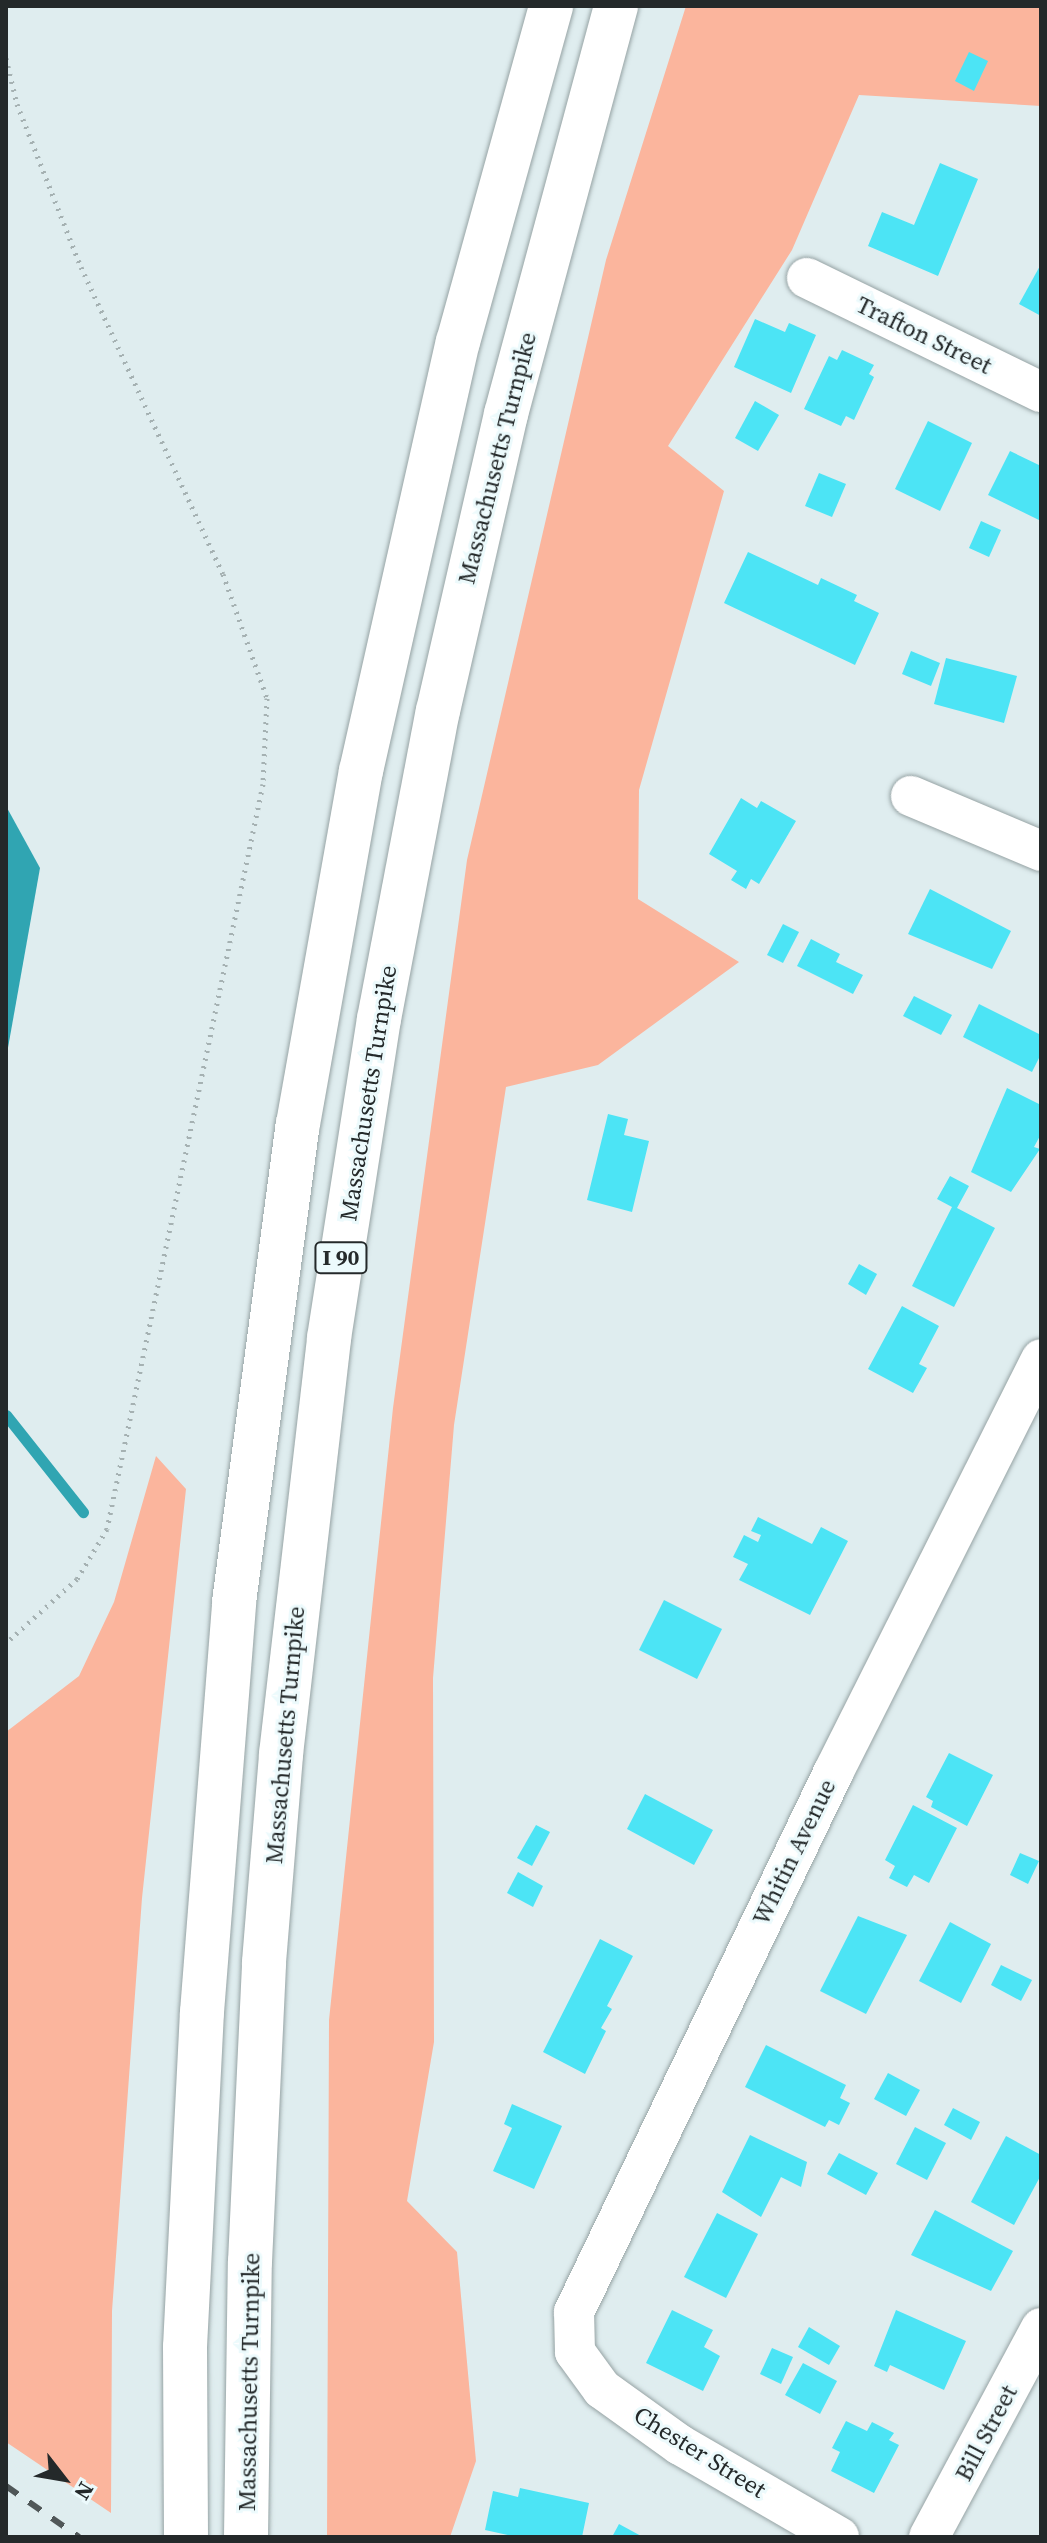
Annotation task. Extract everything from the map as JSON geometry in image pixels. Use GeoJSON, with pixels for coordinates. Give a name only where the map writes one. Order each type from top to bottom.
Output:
{"type":"FeatureCollection","features":[{"type":"Feature","properties":{"kind":"highway","name":"I 90"},"geometry":{"type":"LineString","coordinates":[[186,2537],[185,2347],[202,2012],[225,1713],[234,1602],[298,1124],[361,771],[447,388],[551,6]]}},
{"type":"Feature","properties":{"kind":"highway","name":"Massachusetts Turnpike"},"geometry":{"type":"LineString","coordinates":[[246,2537],[250,2262],[264,1962],[281,1754],[329,1338],[382,1005],[438,711],[506,414],[616,6]]}},
{"type":"Feature","properties":{"kind":"street","name":"Trafton Street"},"geometry":{"type":"LineString","coordinates":[[807,278],[1041,392]]}},
{"type":"Feature","properties":{"kind":"street"},"geometry":{"type":"LineString","coordinates":[[911,796],[1041,851]]}},
{"type":"Feature","properties":{"kind":"street","name":"Whitin Avenue"},"geometry":{"type":"LineString","coordinates":[[575,2352],[573,2323],[584,2285],[1041,1359]]}},
{"type":"Feature","properties":{"kind":"street","name":"Bill Street"},"geometry":{"type":"LineString","coordinates":[[929,2537],[1041,2328]]}},
{"type":"Feature","properties":{"kind":"street","name":"Chester Street"},"geometry":{"type":"LineString","coordinates":[[575,2352],[602,2389],[657,2429],[839,2537]]}},
{"type":"Feature","properties":{"kind":"path"},"geometry":{"type":"LineString","coordinates":[[6,58],[17,104],[81,267],[223,574],[267,698],[263,784],[107,1529],[77,1579],[6,1643]]}},
{"type":"Feature","properties":{"kind":"shaded area"},"geometry":{"type":"Polygon","coordinates":[[[686,6],[1041,6],[1041,106],[859,95],[792,250],[668,446],[724,491],[639,790],[638,899],[739,962],[598,1065],[506,1087],[454,1425],[433,1678],[434,2042],[407,2201],[457,2252],[476,2461],[450,2537],[327,2537],[329,2020],[393,1408],[467,860],[606,260],[686,6]]]}},
{"type":"Feature","properties":{"kind":"shaded area"},"geometry":{"type":"Polygon","coordinates":[[[156,1456],[186,1489],[142,1898],[112,2311],[111,2513],[6,2442],[6,1732],[79,1676],[114,1602],[156,1456]]]}},
{"type":"Feature","properties":{"kind":"water"},"geometry":{"type":"Polygon","coordinates":[[[6,806],[40,868],[6,1059],[6,806]]]}},
{"type":"Feature","properties":{"kind":"building"},"geometry":{"type":"Polygon","coordinates":[[[969,52],[988,61],[974,91],[955,81],[969,52]]]}},
{"type":"Feature","properties":{"kind":"building"},"geometry":{"type":"Polygon","coordinates":[[[940,163],[978,179],[938,276],[868,246],[882,212],[914,225],[940,163]]]}},
{"type":"Feature","properties":{"kind":"building"},"geometry":{"type":"Polygon","coordinates":[[[1041,264],[1041,316],[1019,304],[1041,264]]]}},
{"type":"Feature","properties":{"kind":"building"},"geometry":{"type":"Polygon","coordinates":[[[755,319],[785,332],[789,323],[816,335],[791,393],[734,367],[755,319]]]}},
{"type":"Feature","properties":{"kind":"building"},"geometry":{"type":"Polygon","coordinates":[[[842,350],[874,365],[869,374],[874,377],[854,420],[846,416],[841,426],[804,409],[829,356],[837,360],[842,350]]]}},
{"type":"Feature","properties":{"kind":"building"},"geometry":{"type":"Polygon","coordinates":[[[755,401],[779,415],[758,451],[735,438],[755,401]]]}},
{"type":"Feature","properties":{"kind":"building"},"geometry":{"type":"Polygon","coordinates":[[[928,421],[972,443],[940,511],[895,489],[928,421]]]}},
{"type":"Feature","properties":{"kind":"building"},"geometry":{"type":"Polygon","coordinates":[[[1010,451],[1041,466],[1041,521],[988,495],[1010,451]]]}},
{"type":"Feature","properties":{"kind":"building"},"geometry":{"type":"Polygon","coordinates":[[[819,473],[846,484],[832,517],[805,506],[819,473]]]}},
{"type":"Feature","properties":{"kind":"building"},"geometry":{"type":"Polygon","coordinates":[[[981,521],[1001,530],[989,557],[969,548],[981,521]]]}},
{"type":"Feature","properties":{"kind":"building"},"geometry":{"type":"Polygon","coordinates":[[[748,552],[818,585],[821,578],[857,595],[854,601],[879,613],[855,665],[724,603],[748,552]]]}},
{"type":"Feature","properties":{"kind":"building"},"geometry":{"type":"Polygon","coordinates":[[[911,651],[940,663],[931,686],[902,674],[911,651]]]}},
{"type":"Feature","properties":{"kind":"building"},"geometry":{"type":"Polygon","coordinates":[[[946,658],[1017,676],[1004,723],[934,704],[946,658]]]}},
{"type":"Feature","properties":{"kind":"building"},"geometry":{"type":"Polygon","coordinates":[[[741,798],[757,808],[761,801],[796,821],[759,884],[751,879],[746,889],[731,880],[737,871],[709,854],[741,798]]]}},
{"type":"Feature","properties":{"kind":"building"},"geometry":{"type":"Polygon","coordinates":[[[930,889],[1011,931],[992,969],[908,934],[930,889]]]}},
{"type":"Feature","properties":{"kind":"building"},"geometry":{"type":"Polygon","coordinates":[[[783,924],[799,932],[783,963],[767,955],[783,924]]]}},
{"type":"Feature","properties":{"kind":"building"},"geometry":{"type":"Polygon","coordinates":[[[811,939],[840,954],[836,962],[863,975],[853,994],[797,966],[811,939]]]}},
{"type":"Feature","properties":{"kind":"building"},"geometry":{"type":"Polygon","coordinates":[[[914,996],[952,1015],[941,1035],[903,1016],[914,996]]]}},
{"type":"Feature","properties":{"kind":"building"},"geometry":{"type":"Polygon","coordinates":[[[979,1004],[1041,1035],[1041,1054],[1032,1072],[963,1037],[979,1004]]]}},
{"type":"Feature","properties":{"kind":"building"},"geometry":{"type":"Polygon","coordinates":[[[1007,1088],[1041,1105],[1041,1134],[1034,1147],[1040,1149],[1011,1192],[971,1172],[1007,1088]]]}},
{"type":"Feature","properties":{"kind":"building"},"geometry":{"type":"Polygon","coordinates":[[[608,1114],[628,1119],[624,1135],[649,1141],[632,1212],[587,1200],[608,1114]]]}},
{"type":"Feature","properties":{"kind":"building"},"geometry":{"type":"Polygon","coordinates":[[[950,1176],[969,1186],[957,1208],[995,1228],[954,1307],[912,1286],[952,1207],[937,1199],[950,1176]]]}},
{"type":"Feature","properties":{"kind":"building"},"geometry":{"type":"Polygon","coordinates":[[[859,1264],[877,1274],[866,1295],[848,1284],[859,1264]]]}},
{"type":"Feature","properties":{"kind":"building"},"geometry":{"type":"Polygon","coordinates":[[[902,1306],[939,1326],[919,1364],[927,1368],[913,1393],[868,1369],[902,1306]]]}},
{"type":"Feature","properties":{"kind":"building"},"geometry":{"type":"Polygon","coordinates":[[[758,1517],[812,1544],[821,1527],[848,1541],[810,1615],[739,1580],[748,1564],[733,1557],[744,1535],[758,1542],[761,1535],[751,1531],[758,1517]]]}},
{"type":"Feature","properties":{"kind":"building"},"geometry":{"type":"Polygon","coordinates":[[[664,1600],[722,1629],[697,1679],[639,1650],[664,1600]]]}},
{"type":"Feature","properties":{"kind":"building"},"geometry":{"type":"Polygon","coordinates":[[[949,1753],[993,1775],[967,1826],[931,1807],[933,1801],[926,1797],[949,1753]]]}},
{"type":"Feature","properties":{"kind":"building"},"geometry":{"type":"Polygon","coordinates":[[[645,1794],[713,1830],[694,1865],[627,1829],[645,1794]]]}},
{"type":"Feature","properties":{"kind":"building"},"geometry":{"type":"Polygon","coordinates":[[[913,1805],[957,1828],[929,1883],[914,1875],[907,1887],[889,1878],[895,1866],[885,1860],[913,1805]]]}},
{"type":"Feature","properties":{"kind":"building"},"geometry":{"type":"Polygon","coordinates":[[[536,1825],[550,1832],[532,1866],[517,1858],[536,1825]]]}},
{"type":"Feature","properties":{"kind":"building"},"geometry":{"type":"Polygon","coordinates":[[[1020,1853],[1039,1861],[1028,1884],[1010,1875],[1020,1853]]]}},
{"type":"Feature","properties":{"kind":"building"},"geometry":{"type":"Polygon","coordinates":[[[518,1872],[543,1886],[533,1907],[507,1893],[518,1872]]]}},
{"type":"Feature","properties":{"kind":"building"},"geometry":{"type":"Polygon","coordinates":[[[858,1916],[907,1935],[866,2014],[820,1991],[858,1916]]]}},
{"type":"Feature","properties":{"kind":"building"},"geometry":{"type":"Polygon","coordinates":[[[950,1922],[991,1944],[961,2003],[919,1981],[950,1922]]]}},
{"type":"Feature","properties":{"kind":"building"},"geometry":{"type":"Polygon","coordinates":[[[600,1939],[633,1956],[607,2006],[612,2009],[601,2028],[606,2031],[585,2074],[543,2052],[600,1939]]]}},
{"type":"Feature","properties":{"kind":"building"},"geometry":{"type":"Polygon","coordinates":[[[1001,1965],[1032,1980],[1021,2001],[991,1985],[1001,1965]]]}},
{"type":"Feature","properties":{"kind":"building"},"geometry":{"type":"Polygon","coordinates":[[[766,2045],[846,2085],[840,2098],[850,2103],[839,2125],[829,2120],[825,2127],[745,2087],[766,2045]]]}},
{"type":"Feature","properties":{"kind":"building"},"geometry":{"type":"Polygon","coordinates":[[[888,2073],[920,2090],[906,2116],[874,2099],[888,2073]]]}},
{"type":"Feature","properties":{"kind":"building"},"geometry":{"type":"Polygon","coordinates":[[[512,2104],[562,2126],[534,2189],[493,2171],[512,2128],[504,2124],[512,2104]]]}},
{"type":"Feature","properties":{"kind":"building"},"geometry":{"type":"Polygon","coordinates":[[[953,2108],[980,2122],[971,2140],[944,2125],[953,2108]]]}},
{"type":"Feature","properties":{"kind":"building"},"geometry":{"type":"Polygon","coordinates":[[[915,2127],[946,2143],[927,2180],[896,2164],[915,2127]]]}},
{"type":"Feature","properties":{"kind":"building"},"geometry":{"type":"Polygon","coordinates":[[[750,2135],[807,2162],[801,2187],[781,2177],[761,2217],[722,2192],[750,2135]]]}},
{"type":"Feature","properties":{"kind":"building"},"geometry":{"type":"Polygon","coordinates":[[[1006,2136],[1041,2155],[1041,2175],[1014,2225],[971,2202],[1006,2136]]]}},
{"type":"Feature","properties":{"kind":"building"},"geometry":{"type":"Polygon","coordinates":[[[839,2153],[878,2173],[866,2195],[827,2174],[839,2153]]]}},
{"type":"Feature","properties":{"kind":"building"},"geometry":{"type":"Polygon","coordinates":[[[935,2210],[1013,2251],[991,2291],[911,2255],[935,2210]]]}},
{"type":"Feature","properties":{"kind":"building"},"geometry":{"type":"Polygon","coordinates":[[[717,2213],[758,2234],[726,2298],[684,2277],[717,2213]]]}},
{"type":"Feature","properties":{"kind":"building"},"geometry":{"type":"Polygon","coordinates":[[[672,2310],[713,2330],[704,2347],[720,2356],[703,2391],[646,2363],[672,2310]]]}},
{"type":"Feature","properties":{"kind":"building"},"geometry":{"type":"Polygon","coordinates":[[[896,2310],[966,2341],[944,2390],[890,2365],[887,2372],[874,2366],[896,2310]]]}},
{"type":"Feature","properties":{"kind":"building"},"geometry":{"type":"Polygon","coordinates":[[[809,2327],[840,2346],[829,2365],[798,2347],[809,2327]]]}},
{"type":"Feature","properties":{"kind":"building"},"geometry":{"type":"Polygon","coordinates":[[[772,2348],[793,2357],[781,2384],[760,2374],[772,2348]]]}},
{"type":"Feature","properties":{"kind":"building"},"geometry":{"type":"Polygon","coordinates":[[[803,2363],[837,2381],[820,2414],[785,2395],[803,2363]]]}},
{"type":"Feature","properties":{"kind":"building"},"geometry":{"type":"Polygon","coordinates":[[[846,2421],[867,2431],[872,2422],[894,2433],[889,2440],[899,2445],[874,2493],[831,2471],[840,2452],[832,2448],[846,2421]]]}},
{"type":"Feature","properties":{"kind":"building"},"geometry":{"type":"Polygon","coordinates":[[[520,2488],[589,2503],[582,2537],[517,2537],[485,2530],[493,2491],[518,2497],[520,2488]]]}},
{"type":"Feature","properties":{"kind":"building"},"geometry":{"type":"Polygon","coordinates":[[[619,2524],[643,2537],[612,2537],[619,2524]]]}},
{"type":"Feature","properties":{"kind":"waterway"},"geometry":{"type":"LineString","coordinates":[[6,1415],[83,1512]]}},
{"type":"Feature","properties":{"kind":"railway"},"geometry":{"type":"LineString","coordinates":[[6,2486],[79,2537]]}}]}
